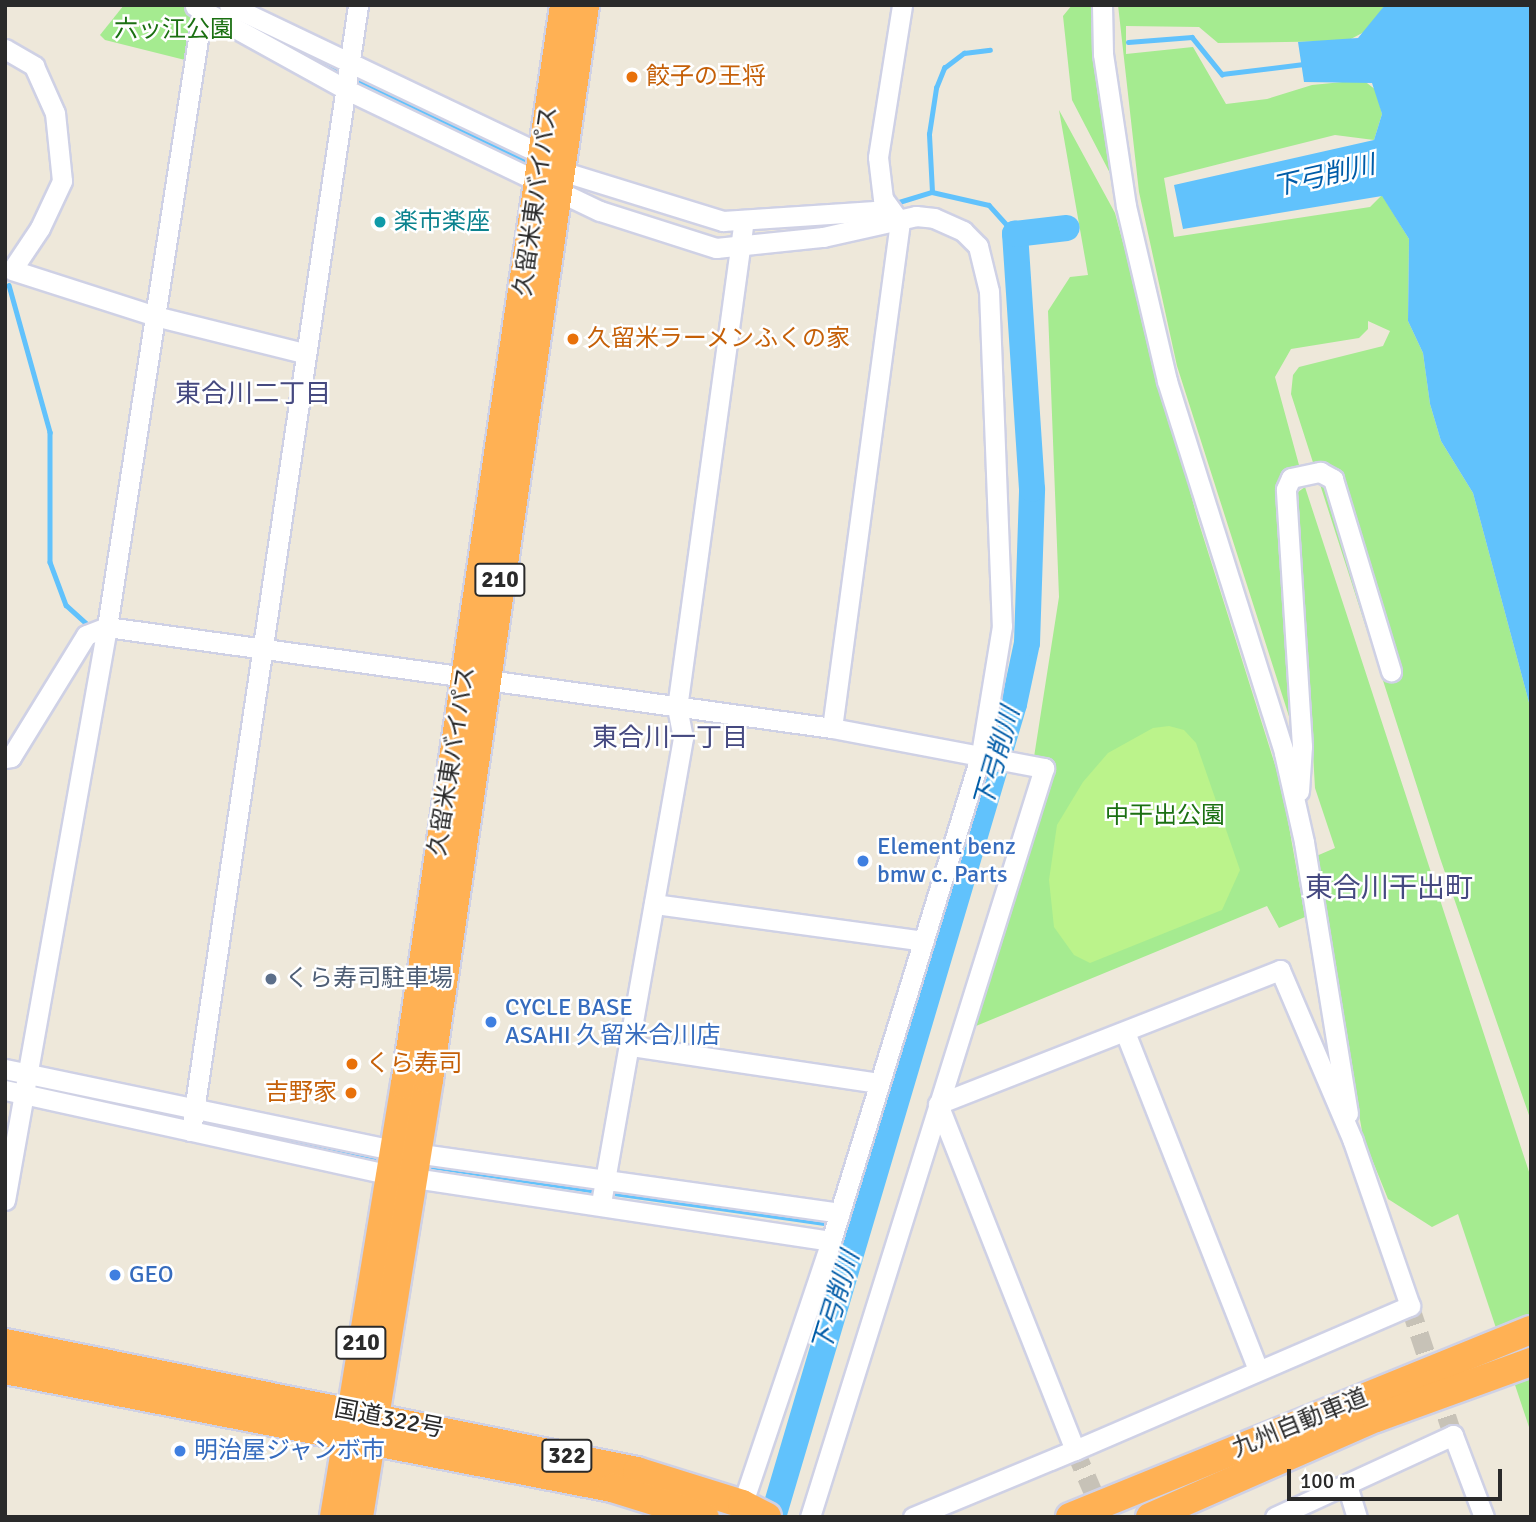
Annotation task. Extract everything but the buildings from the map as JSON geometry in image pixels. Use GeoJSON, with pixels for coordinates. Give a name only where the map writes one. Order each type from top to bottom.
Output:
{"type":"FeatureCollection","features":[{"type":"Feature","properties":{"kind":"highway","name":"久留米東バイパス"},"geometry":{"type":"LineString","coordinates":[[359,1517],[361,1427],[476,680],[548,173],[564,5]]}},
{"type":"Feature","properties":{"kind":"highway","name":"久留米東バイパス"},"geometry":{"type":"LineString","coordinates":[[548,173],[584,5]]}},
{"type":"Feature","properties":{"kind":"highway","name":"九州自動車道"},"geometry":{"type":"LineString","coordinates":[[1070,1517],[1531,1330]]}},
{"type":"Feature","properties":{"kind":"highway","name":"国道322号"},"geometry":{"type":"LineString","coordinates":[[5,1343],[612,1488],[705,1517]]}},
{"type":"Feature","properties":{"kind":"highway","name":"九州自動車道"},"geometry":{"type":"LineString","coordinates":[[1150,1517],[1376,1418],[1531,1362]]}},
{"type":"Feature","properties":{"kind":"highway","name":"国道322号"},"geometry":{"type":"LineString","coordinates":[[5,1370],[637,1471],[751,1512]]}},
{"type":"Feature","properties":{"kind":"highway","name":"久留米東バイパス"},"geometry":{"type":"LineString","coordinates":[[334,1517],[361,1427]]}},
{"type":"Feature","properties":{"kind":"street"},"geometry":{"type":"LineString","coordinates":[[229,5],[349,65],[548,173],[600,211],[664,232],[716,248],[737,248],[891,209]]}},
{"type":"Feature","properties":{"kind":"street"},"geometry":{"type":"LineString","coordinates":[[191,1131],[303,353],[347,90],[358,5]]}},
{"type":"Feature","properties":{"kind":"street"},"geometry":{"type":"LineString","coordinates":[[832,728],[891,209],[878,157],[902,5]]}},
{"type":"Feature","properties":{"kind":"street"},"geometry":{"type":"LineString","coordinates":[[1102,5],[1103,54],[1126,206],[1167,381],[1284,753],[1298,813],[1353,1141]]}},
{"type":"Feature","properties":{"kind":"street"},"geometry":{"type":"LineString","coordinates":[[5,1200],[14,1092],[30,1074],[107,626],[155,316],[198,9],[347,90],[548,173],[723,221],[891,209],[934,218],[963,232],[978,246],[985,268],[1002,626],[987,755],[923,941],[751,1512]]}},
{"type":"Feature","properties":{"kind":"street"},"geometry":{"type":"LineString","coordinates":[[5,49],[34,66],[55,113],[62,181],[40,228],[9,272],[155,316],[303,353]]}},
{"type":"Feature","properties":{"kind":"street"},"geometry":{"type":"LineString","coordinates":[[601,1203],[631,1046],[683,738],[677,708],[737,248],[745,221]]}},
{"type":"Feature","properties":{"kind":"street"},"geometry":{"type":"LineString","coordinates":[[1298,813],[1302,746],[1286,489],[1291,478],[1320,472],[1333,479],[1391,671]]}},
{"type":"Feature","properties":{"kind":"street"},"geometry":{"type":"LineString","coordinates":[[5,758],[12,757],[86,635],[107,626],[832,728],[987,755],[1044,768],[810,1517]]}},
{"type":"Feature","properties":{"kind":"street"},"geometry":{"type":"LineString","coordinates":[[654,904],[923,941]]}},
{"type":"Feature","properties":{"kind":"street"},"geometry":{"type":"LineString","coordinates":[[913,1517],[1410,1306],[1353,1141],[1280,970],[938,1104]]}},
{"type":"Feature","properties":{"kind":"street"},"geometry":{"type":"LineString","coordinates":[[1125,1032],[1258,1369]]}},
{"type":"Feature","properties":{"kind":"street"},"geometry":{"type":"LineString","coordinates":[[631,1046],[879,1083]]}},
{"type":"Feature","properties":{"kind":"street"},"geometry":{"type":"LineString","coordinates":[[5,1069],[195,1111],[402,1163],[601,1203],[831,1241]]}},
{"type":"Feature","properties":{"kind":"street"},"geometry":{"type":"LineString","coordinates":[[14,1092],[191,1131],[402,1163],[606,1179],[839,1213]]}},
{"type":"Feature","properties":{"kind":"street"},"geometry":{"type":"LineString","coordinates":[[938,1104],[1075,1450]]}},
{"type":"Feature","properties":{"kind":"street"},"geometry":{"type":"LineString","coordinates":[[1275,1517],[1454,1435],[1484,1517]]}},
{"type":"Feature","properties":{"kind":"street"},"geometry":{"type":"LineString","coordinates":[[1347,1485],[1357,1517]]}},
{"type":"Feature","properties":{"kind":"green space","name":"六ッ江公園"},"geometry":{"type":"Polygon","coordinates":[[[124,5],[194,5],[193,62],[105,40],[100,35],[124,5]]]}},
{"type":"Feature","properties":{"kind":"green space"},"geometry":{"type":"Polygon","coordinates":[[[1072,5],[1094,5],[1096,74],[1113,179],[1072,100],[1063,16],[1072,5]]]}},
{"type":"Feature","properties":{"kind":"green space"},"geometry":{"type":"Polygon","coordinates":[[[1118,5],[1385,5],[1368,30],[1347,41],[1218,43],[1199,27],[1126,26],[1126,54],[1193,47],[1226,104],[1267,99],[1312,85],[1363,80],[1376,90],[1382,114],[1374,140],[1335,135],[1164,178],[1174,237],[1370,207],[1382,195],[1409,239],[1408,321],[1423,353],[1430,404],[1441,441],[1473,493],[1531,710],[1531,1121],[1440,858],[1291,394],[1293,375],[1299,367],[1383,346],[1390,331],[1368,321],[1368,329],[1359,338],[1291,349],[1275,377],[1299,465],[1277,483],[1294,732],[1177,366],[1139,192],[1118,5]]]}},
{"type":"Feature","properties":{"kind":"green space","name":"中干出公園"},"geometry":{"type":"Polygon","coordinates":[[[1059,110],[1115,213],[1197,517],[1282,787],[1305,917],[1279,928],[1267,906],[976,1026],[1056,764],[1034,757],[1059,597],[1048,311],[1070,277],[1088,275],[1059,110]]]}},
{"type":"Feature","properties":{"kind":"green space"},"geometry":{"type":"Polygon","coordinates":[[[1305,487],[1531,1178],[1531,1433],[1458,1214],[1432,1227],[1388,1199],[1363,1137],[1314,857],[1335,848],[1315,788],[1298,492],[1305,487]]]}},
{"type":"Feature","properties":{"kind":"green space"},"geometry":{"type":"Polygon","coordinates":[[[1169,726],[1184,730],[1196,743],[1240,870],[1222,910],[1090,963],[1074,955],[1054,927],[1049,880],[1057,825],[1083,782],[1108,753],[1153,728],[1169,726]]]}},
{"type":"Feature","properties":{"kind":"water"},"geometry":{"type":"Polygon","coordinates":[[[1385,5],[1531,5],[1531,710],[1473,493],[1441,441],[1430,404],[1423,353],[1408,321],[1409,239],[1382,196],[1183,229],[1174,185],[1374,140],[1382,114],[1372,83],[1304,82],[1298,42],[1358,38],[1385,5]]]}},
{"type":"Feature","properties":{"kind":"waterway"},"geometry":{"type":"LineString","coordinates":[[1128,42],[1192,37],[1222,74],[1305,64]]}},
{"type":"Feature","properties":{"kind":"waterway"},"geometry":{"type":"LineString","coordinates":[[284,42],[336,69]]}},
{"type":"Feature","properties":{"kind":"waterway"},"geometry":{"type":"LineString","coordinates":[[932,192],[929,134],[936,88],[944,68],[964,53],[990,50]]}},
{"type":"Feature","properties":{"kind":"waterway"},"geometry":{"type":"LineString","coordinates":[[353,78],[526,161]]}},
{"type":"Feature","properties":{"kind":"waterway"},"geometry":{"type":"LineString","coordinates":[[899,202],[932,192],[989,205],[1015,234]]}},
{"type":"Feature","properties":{"kind":"waterway","name":"下弓削川"},"geometry":{"type":"LineString","coordinates":[[773,1517],[1014,704],[1027,643],[1032,489],[1015,234],[1067,228]]}},
{"type":"Feature","properties":{"kind":"waterway"},"geometry":{"type":"LineString","coordinates":[[9,285],[50,432],[50,562],[66,605],[88,625]]}},
{"type":"Feature","properties":{"kind":"waterway"},"geometry":{"type":"LineString","coordinates":[[60,1090],[188,1119]]}},
{"type":"Feature","properties":{"kind":"waterway"},"geometry":{"type":"LineString","coordinates":[[197,1121],[384,1159]]}},
{"type":"Feature","properties":{"kind":"waterway"},"geometry":{"type":"LineString","coordinates":[[424,1165],[599,1191]]}},
{"type":"Feature","properties":{"kind":"waterway"},"geometry":{"type":"LineString","coordinates":[[607,1192],[831,1224]]}},
{"type":"Feature","properties":{"kind":"waterway"},"geometry":{"type":"LineString","coordinates":[[843,1226],[857,1228]]}},
{"type":"Feature","properties":{"kind":"tunnel"},"geometry":{"type":"LineString","coordinates":[[1410,1306],[1453,1435]]}},
{"type":"Feature","properties":{"kind":"tunnel"},"geometry":{"type":"LineString","coordinates":[[1075,1450],[1104,1517]]}},
{"type":"Feature","properties":{"kind":"place","name":"餃子の王将"},"geometry":{"type":"Point","coordinates":[632,77]}},
{"type":"Feature","properties":{"kind":"place","name":"楽市楽座"},"geometry":{"type":"Point","coordinates":[380,222]}},
{"type":"Feature","properties":{"kind":"place","name":"久留米ラーメンふくの家"},"geometry":{"type":"Point","coordinates":[573,339]}},
{"type":"Feature","properties":{"kind":"place","name":"Element benz bmw c. Parts"},"geometry":{"type":"Point","coordinates":[863,861]}},
{"type":"Feature","properties":{"kind":"place","name":"くら寿司駐車場"},"geometry":{"type":"Point","coordinates":[271,979]}},
{"type":"Feature","properties":{"kind":"place","name":"CYCLE BASE ASAHI 久留米合川店"},"geometry":{"type":"Point","coordinates":[491,1022]}},
{"type":"Feature","properties":{"kind":"place","name":"くら寿司"},"geometry":{"type":"Point","coordinates":[352,1064]}},
{"type":"Feature","properties":{"kind":"place","name":"吉野家"},"geometry":{"type":"Point","coordinates":[351,1093]}},
{"type":"Feature","properties":{"kind":"place","name":"GEO"},"geometry":{"type":"Point","coordinates":[115,1275]}},
{"type":"Feature","properties":{"kind":"place","name":"明治屋ジャンボ市"},"geometry":{"type":"Point","coordinates":[180,1451]}},
{"type":"Feature","properties":{"kind":"district","name":"東合川二丁目"},"geometry":{"type":"Point","coordinates":[253,395]}},
{"type":"Feature","properties":{"kind":"district","name":"東合川一丁目"},"geometry":{"type":"Point","coordinates":[670,739]}},
{"type":"Feature","properties":{"kind":"district","name":"東合川干出町"},"geometry":{"type":"Point","coordinates":[1389,888]}}]}
